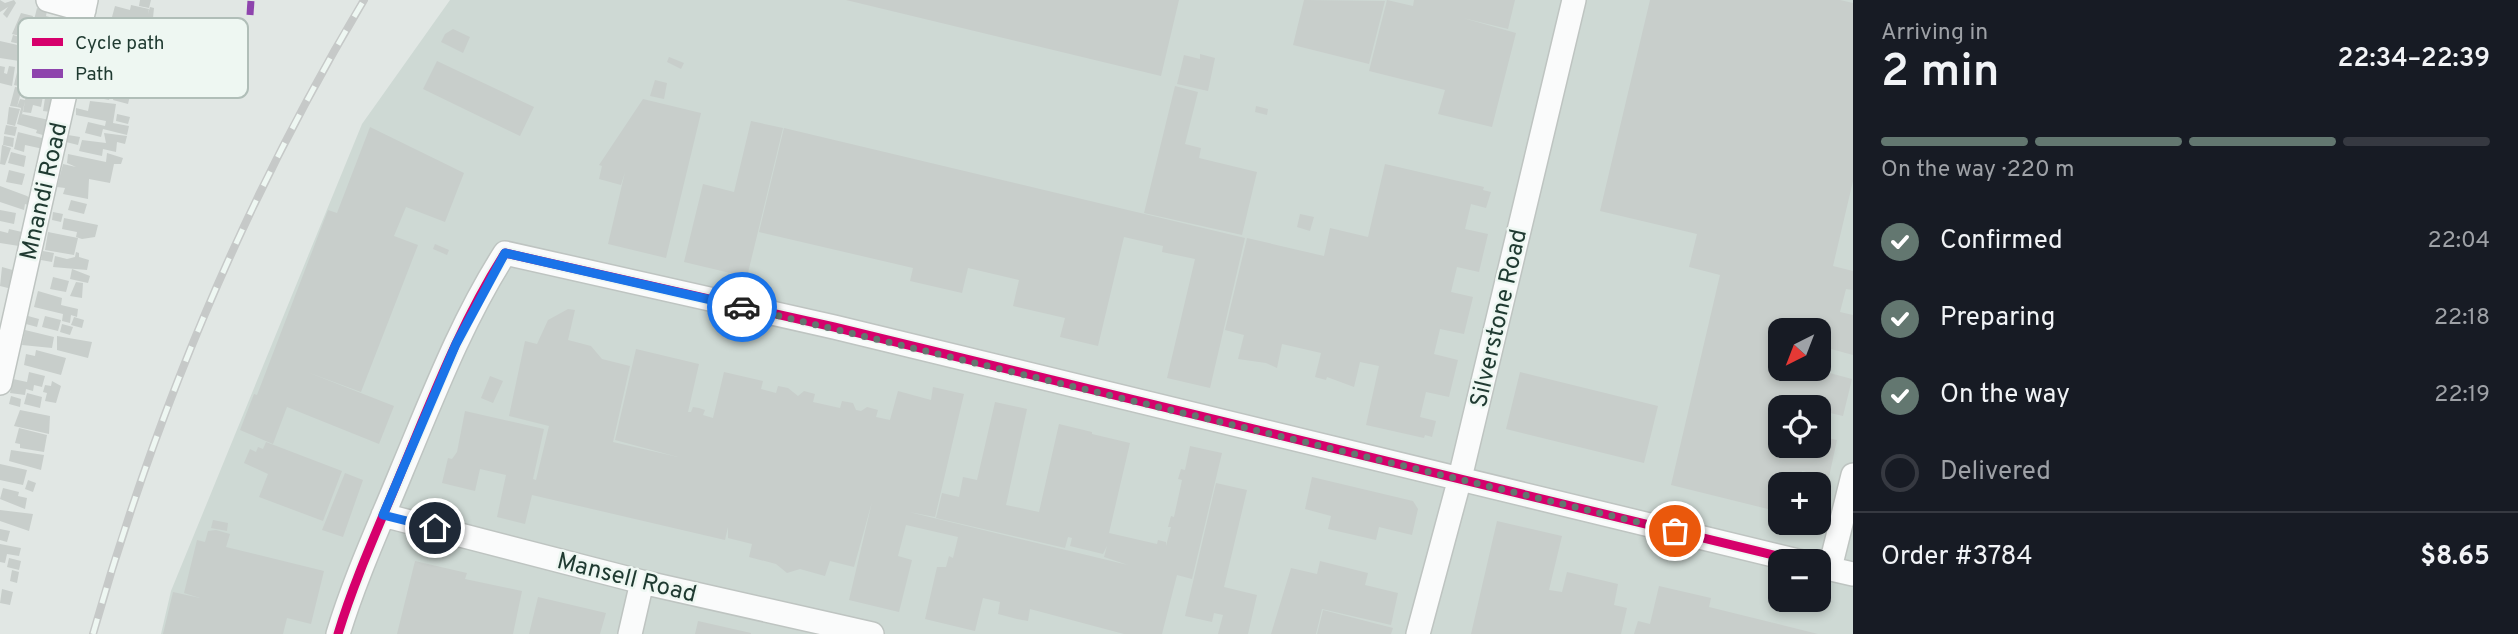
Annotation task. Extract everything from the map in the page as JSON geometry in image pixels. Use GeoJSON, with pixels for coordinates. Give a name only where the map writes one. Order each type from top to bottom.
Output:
{"type":"FeatureCollection","features":[{"type":"Feature","properties":{"kind":"street"},"geometry":{"type":"LineString","coordinates":[[48,0],[85,5]]}},
{"type":"Feature","properties":{"kind":"street","name":"Silverstone Road"},"geometry":{"type":"LineString","coordinates":[[1418,634],[1460,478],[1574,0]]}},
{"type":"Feature","properties":{"kind":"street","name":"Mnandi Road"},"geometry":{"type":"LineString","coordinates":[[0,383],[7,318],[62,98]]}},
{"type":"Feature","properties":{"kind":"street"},"geometry":{"type":"LineString","coordinates":[[338,634],[383,515],[456,344],[505,253],[834,327],[1768,554]]}},
{"type":"Feature","properties":{"kind":"street"},"geometry":{"type":"LineString","coordinates":[[1830,549],[1853,475]]}},
{"type":"Feature","properties":{"kind":"street","name":"Mansell Road"},"geometry":{"type":"LineString","coordinates":[[383,515],[642,582],[872,634]]}},
{"type":"Feature","properties":{"kind":"street"},"geometry":{"type":"LineString","coordinates":[[1831,569],[1853,574]]}},
{"type":"Feature","properties":{"kind":"street"},"geometry":{"type":"LineString","coordinates":[[630,634],[642,582]]}},
{"type":"Feature","properties":{"kind":"shaded area"},"geometry":{"type":"Polygon","coordinates":[[[450,0],[1853,0],[1853,634],[161,634],[171,591],[362,124],[450,0]]]}},
{"type":"Feature","properties":{"kind":"building"},"geometry":{"type":"Polygon","coordinates":[[[0,0],[5,3],[14,0],[16,3],[7,18],[3,14],[8,7],[0,12],[0,0]]]}},
{"type":"Feature","properties":{"kind":"building"},"geometry":{"type":"Polygon","coordinates":[[[140,0],[151,0],[149,8],[139,6],[140,0]]]}},
{"type":"Feature","properties":{"kind":"building"},"geometry":{"type":"Polygon","coordinates":[[[846,0],[1179,0],[1161,76],[846,0]]]}},
{"type":"Feature","properties":{"kind":"building"},"geometry":{"type":"Polygon","coordinates":[[[1304,0],[1385,1],[1369,64],[1293,45],[1304,0]]]}},
{"type":"Feature","properties":{"kind":"building"},"geometry":{"type":"Polygon","coordinates":[[[1387,0],[1413,6],[1414,0],[1515,0],[1508,29],[1463,18],[1516,33],[1492,127],[1438,114],[1445,90],[1369,71],[1387,0]]]}},
{"type":"Feature","properties":{"kind":"building"},"geometry":{"type":"Polygon","coordinates":[[[1650,0],[1840,0],[1853,3],[1853,181],[1833,266],[1853,271],[1853,290],[1846,289],[1840,312],[1853,315],[1853,355],[1831,349],[1831,318],[1768,318],[1768,382],[1830,382],[1831,373],[1852,379],[1843,416],[1831,413],[1831,395],[1768,395],[1768,458],[1831,458],[1831,439],[1837,440],[1830,472],[1768,472],[1768,509],[1671,485],[1720,275],[1689,267],[1697,234],[1600,211],[1650,0]]]}},
{"type":"Feature","properties":{"kind":"building"},"geometry":{"type":"Polygon","coordinates":[[[131,5],[149,9],[148,14],[150,7],[154,8],[153,18],[112,17],[115,6],[130,10],[131,5]]]}},
{"type":"Feature","properties":{"kind":"building"},"geometry":{"type":"Polygon","coordinates":[[[37,8],[47,11],[46,16],[53,18],[34,18],[37,8]]]}},
{"type":"Feature","properties":{"kind":"building"},"geometry":{"type":"Polygon","coordinates":[[[21,13],[33,16],[33,18],[19,18],[21,13]]]}},
{"type":"Feature","properties":{"kind":"building"},"geometry":{"type":"Polygon","coordinates":[[[18,20],[18,36],[12,34],[18,20]]]}},
{"type":"Feature","properties":{"kind":"building"},"geometry":{"type":"Polygon","coordinates":[[[453,29],[470,37],[463,53],[441,42],[445,34],[453,29]]]}},
{"type":"Feature","properties":{"kind":"building"},"geometry":{"type":"Polygon","coordinates":[[[13,35],[18,37],[18,44],[11,42],[13,35]]]}},
{"type":"Feature","properties":{"kind":"building"},"geometry":{"type":"Polygon","coordinates":[[[0,41],[18,45],[18,61],[0,58],[0,41]]]}},
{"type":"Feature","properties":{"kind":"building"},"geometry":{"type":"Polygon","coordinates":[[[1200,54],[1215,58],[1208,91],[1177,84],[1184,55],[1200,59],[1200,54]]]}},
{"type":"Feature","properties":{"kind":"building"},"geometry":{"type":"Polygon","coordinates":[[[669,57],[684,63],[681,69],[667,62],[669,57]]]}},
{"type":"Feature","properties":{"kind":"building"},"geometry":{"type":"Polygon","coordinates":[[[437,61],[534,107],[520,136],[423,89],[437,61]]]}},
{"type":"Feature","properties":{"kind":"building"},"geometry":{"type":"Polygon","coordinates":[[[0,66],[5,67],[4,73],[7,74],[9,66],[15,67],[12,86],[0,83],[0,66]]]}},
{"type":"Feature","properties":{"kind":"building"},"geometry":{"type":"Polygon","coordinates":[[[18,68],[18,86],[14,85],[18,68]]]}},
{"type":"Feature","properties":{"kind":"building"},"geometry":{"type":"Polygon","coordinates":[[[655,80],[667,83],[664,99],[650,96],[655,80]]]}},
{"type":"Feature","properties":{"kind":"building"},"geometry":{"type":"Polygon","coordinates":[[[1175,86],[1198,92],[1185,144],[1201,148],[1199,158],[1257,172],[1242,235],[1144,213],[1175,86]]]}},
{"type":"Feature","properties":{"kind":"building"},"geometry":{"type":"Polygon","coordinates":[[[15,87],[18,87],[17,107],[10,106],[15,87]]]}},
{"type":"Feature","properties":{"kind":"building"},"geometry":{"type":"Polygon","coordinates":[[[43,98],[41,107],[33,105],[31,113],[23,112],[25,101],[22,114],[49,120],[46,136],[36,133],[37,130],[17,124],[20,99],[43,98]]]}},
{"type":"Feature","properties":{"kind":"building"},"geometry":{"type":"Polygon","coordinates":[[[45,98],[53,99],[51,112],[43,111],[45,98]]]}},
{"type":"Feature","properties":{"kind":"building"},"geometry":{"type":"Polygon","coordinates":[[[113,98],[129,98],[128,104],[113,98]]]}},
{"type":"Feature","properties":{"kind":"building"},"geometry":{"type":"Polygon","coordinates":[[[643,99],[701,113],[666,258],[608,244],[625,172],[621,185],[599,179],[602,166],[599,165],[643,99]]]}},
{"type":"Feature","properties":{"kind":"building"},"geometry":{"type":"Polygon","coordinates":[[[90,101],[116,104],[113,123],[129,126],[127,135],[103,129],[101,137],[85,133],[88,122],[105,126],[106,121],[76,115],[76,108],[88,111],[90,101]]]}},
{"type":"Feature","properties":{"kind":"building"},"geometry":{"type":"Polygon","coordinates":[[[1256,106],[1268,109],[1267,115],[1255,112],[1256,106]]]}},
{"type":"Feature","properties":{"kind":"building"},"geometry":{"type":"Polygon","coordinates":[[[9,107],[20,109],[15,126],[7,124],[9,107]]]}},
{"type":"Feature","properties":{"kind":"building"},"geometry":{"type":"Polygon","coordinates":[[[117,114],[130,117],[128,124],[116,121],[117,114]]]}},
{"type":"Feature","properties":{"kind":"building"},"geometry":{"type":"Polygon","coordinates":[[[751,121],[783,128],[747,277],[684,262],[703,184],[734,192],[751,121]]]}},
{"type":"Feature","properties":{"kind":"building"},"geometry":{"type":"Polygon","coordinates":[[[6,125],[17,127],[15,136],[4,134],[6,125]]]}},
{"type":"Feature","properties":{"kind":"building"},"geometry":{"type":"Polygon","coordinates":[[[370,127],[464,173],[445,222],[406,207],[394,236],[418,245],[361,392],[307,372],[394,406],[379,444],[287,407],[273,444],[240,430],[254,394],[257,395],[328,210],[337,213],[370,127]]]}},
{"type":"Feature","properties":{"kind":"building"},"geometry":{"type":"Polygon","coordinates":[[[784,128],[1245,238],[1210,388],[1167,378],[1195,259],[1162,252],[1163,246],[1124,237],[1098,346],[1060,337],[1065,318],[1013,306],[1019,280],[968,268],[962,293],[910,281],[913,268],[759,232],[784,128]]]}},
{"type":"Feature","properties":{"kind":"building"},"geometry":{"type":"Polygon","coordinates":[[[18,132],[50,140],[48,150],[25,145],[24,152],[14,149],[18,132]]]}},
{"type":"Feature","properties":{"kind":"building"},"geometry":{"type":"Polygon","coordinates":[[[104,133],[127,136],[125,144],[117,142],[116,152],[103,149],[102,156],[79,151],[82,140],[106,143],[104,133]]]}},
{"type":"Feature","properties":{"kind":"building"},"geometry":{"type":"Polygon","coordinates":[[[68,135],[80,137],[78,145],[66,142],[68,135]]]}},
{"type":"Feature","properties":{"kind":"building"},"geometry":{"type":"Polygon","coordinates":[[[4,136],[14,138],[13,147],[3,145],[4,136]]]}},
{"type":"Feature","properties":{"kind":"building"},"geometry":{"type":"Polygon","coordinates":[[[2,145],[11,148],[5,165],[0,164],[2,145]]]}},
{"type":"Feature","properties":{"kind":"building"},"geometry":{"type":"Polygon","coordinates":[[[11,152],[26,156],[24,167],[8,163],[11,152]]]}},
{"type":"Feature","properties":{"kind":"building"},"geometry":{"type":"Polygon","coordinates":[[[107,153],[123,158],[121,164],[114,164],[110,183],[89,179],[88,199],[63,194],[65,188],[57,187],[63,164],[76,167],[67,163],[68,154],[106,162],[107,153]]]}},
{"type":"Feature","properties":{"kind":"building"},"geometry":{"type":"Polygon","coordinates":[[[1385,164],[1484,187],[1483,190],[1491,192],[1486,208],[1471,204],[1465,229],[1488,234],[1479,272],[1457,267],[1451,292],[1473,297],[1464,334],[1440,329],[1434,354],[1458,360],[1449,397],[1426,392],[1420,417],[1436,421],[1432,437],[1425,435],[1424,438],[1366,425],[1379,366],[1360,362],[1354,387],[1327,377],[1326,380],[1315,377],[1321,353],[1282,344],[1277,368],[1266,363],[1238,359],[1244,335],[1225,330],[1247,238],[1324,256],[1330,228],[1368,237],[1385,164]]]}},
{"type":"Feature","properties":{"kind":"building"},"geometry":{"type":"Polygon","coordinates":[[[9,170],[25,174],[22,185],[6,182],[9,170]]]}},
{"type":"Feature","properties":{"kind":"building"},"geometry":{"type":"Polygon","coordinates":[[[0,186],[27,196],[32,200],[31,206],[25,204],[24,210],[0,202],[0,186]]]}},
{"type":"Feature","properties":{"kind":"building"},"geometry":{"type":"Polygon","coordinates":[[[71,200],[87,204],[84,214],[68,210],[71,200]]]}},
{"type":"Feature","properties":{"kind":"building"},"geometry":{"type":"Polygon","coordinates":[[[0,210],[16,213],[14,224],[0,221],[0,210]]]}},
{"type":"Feature","properties":{"kind":"building"},"geometry":{"type":"Polygon","coordinates":[[[53,212],[63,214],[61,222],[52,220],[53,212]]]}},
{"type":"Feature","properties":{"kind":"building"},"geometry":{"type":"Polygon","coordinates":[[[1300,214],[1314,217],[1310,231],[1297,227],[1300,214]]]}},
{"type":"Feature","properties":{"kind":"building"},"geometry":{"type":"Polygon","coordinates":[[[64,218],[98,225],[95,237],[82,239],[76,237],[77,232],[62,229],[64,218]]]}},
{"type":"Feature","properties":{"kind":"building"},"geometry":{"type":"Polygon","coordinates":[[[9,229],[22,232],[19,246],[0,243],[0,231],[8,233],[9,229]]]}},
{"type":"Feature","properties":{"kind":"building"},"geometry":{"type":"Polygon","coordinates":[[[48,232],[78,238],[74,255],[45,250],[48,232]]]}},
{"type":"Feature","properties":{"kind":"building"},"geometry":{"type":"Polygon","coordinates":[[[435,244],[449,250],[447,255],[433,249],[435,244]]]}},
{"type":"Feature","properties":{"kind":"building"},"geometry":{"type":"Polygon","coordinates":[[[43,251],[54,253],[52,262],[41,260],[43,251]]]}},
{"type":"Feature","properties":{"kind":"building"},"geometry":{"type":"Polygon","coordinates":[[[76,252],[79,257],[89,260],[87,270],[53,267],[55,256],[67,259],[75,257],[76,252]]]}},
{"type":"Feature","properties":{"kind":"building"},"geometry":{"type":"Polygon","coordinates":[[[2,267],[16,271],[12,289],[0,286],[2,267]]]}},
{"type":"Feature","properties":{"kind":"building"},"geometry":{"type":"Polygon","coordinates":[[[72,269],[90,276],[88,283],[70,279],[72,269]]]}},
{"type":"Feature","properties":{"kind":"building"},"geometry":{"type":"Polygon","coordinates":[[[53,277],[69,281],[66,292],[50,289],[53,277]]]}},
{"type":"Feature","properties":{"kind":"building"},"geometry":{"type":"Polygon","coordinates":[[[76,282],[83,283],[82,298],[70,296],[76,282]]]}},
{"type":"Feature","properties":{"kind":"building"},"geometry":{"type":"Polygon","coordinates":[[[38,291],[62,298],[61,305],[78,309],[77,317],[71,315],[70,323],[62,321],[63,314],[34,307],[38,291]]]}},
{"type":"Feature","properties":{"kind":"building"},"geometry":{"type":"Polygon","coordinates":[[[568,309],[575,310],[568,340],[591,346],[602,359],[630,366],[613,442],[678,457],[615,440],[636,349],[699,364],[688,412],[691,412],[693,407],[699,408],[705,410],[703,415],[713,418],[724,372],[763,381],[761,389],[776,393],[778,386],[788,388],[798,396],[804,391],[815,394],[813,402],[840,408],[842,401],[853,403],[856,410],[861,411],[867,407],[878,410],[876,417],[890,420],[898,391],[931,400],[933,387],[964,394],[935,517],[909,512],[1128,565],[1104,557],[1107,546],[1103,554],[1070,546],[1072,538],[1068,537],[1065,548],[936,518],[942,493],[959,497],[963,477],[977,480],[995,402],[1027,409],[1006,505],[1039,512],[1059,424],[1092,432],[1130,443],[1109,533],[1157,544],[1158,540],[1166,542],[1166,546],[1171,527],[1168,527],[1171,516],[1174,517],[1182,480],[1178,479],[1181,469],[1185,470],[1190,446],[1222,453],[1192,579],[1177,575],[1162,634],[1124,634],[1030,609],[1028,621],[1017,619],[998,614],[1000,602],[983,598],[975,631],[925,619],[937,567],[946,567],[949,556],[953,558],[958,537],[906,525],[898,556],[912,560],[899,612],[849,600],[872,502],[854,567],[830,561],[825,576],[800,569],[787,573],[776,564],[749,557],[752,544],[728,538],[728,527],[725,540],[532,495],[525,524],[497,517],[506,475],[480,469],[475,491],[442,483],[448,458],[452,459],[457,452],[465,411],[544,429],[533,479],[536,480],[549,426],[509,416],[525,341],[537,344],[548,320],[568,309]]]}},
{"type":"Feature","properties":{"kind":"building"},"geometry":{"type":"Polygon","coordinates":[[[28,316],[39,319],[37,327],[26,324],[28,316]]]}},
{"type":"Feature","properties":{"kind":"building"},"geometry":{"type":"Polygon","coordinates":[[[45,316],[61,320],[58,331],[42,327],[45,316]]]}},
{"type":"Feature","properties":{"kind":"building"},"geometry":{"type":"Polygon","coordinates":[[[74,317],[84,320],[82,328],[71,325],[74,317]]]}},
{"type":"Feature","properties":{"kind":"building"},"geometry":{"type":"Polygon","coordinates":[[[62,324],[73,327],[70,335],[60,332],[62,324]]]}},
{"type":"Feature","properties":{"kind":"building"},"geometry":{"type":"Polygon","coordinates":[[[25,330],[54,337],[52,348],[22,345],[25,330]]]}},
{"type":"Feature","properties":{"kind":"building"},"geometry":{"type":"Polygon","coordinates":[[[57,336],[92,342],[88,358],[57,350],[57,336]]]}},
{"type":"Feature","properties":{"kind":"building"},"geometry":{"type":"Polygon","coordinates":[[[36,350],[66,358],[61,375],[24,365],[26,354],[35,356],[36,350]]]}},
{"type":"Feature","properties":{"kind":"building"},"geometry":{"type":"Polygon","coordinates":[[[29,372],[45,376],[42,387],[34,385],[33,391],[26,389],[25,395],[10,393],[13,379],[27,382],[29,372]]]}},
{"type":"Feature","properties":{"kind":"building"},"geometry":{"type":"Polygon","coordinates":[[[1520,372],[1658,406],[1644,463],[1506,429],[1520,372]]]}},
{"type":"Feature","properties":{"kind":"building"},"geometry":{"type":"Polygon","coordinates":[[[490,376],[503,381],[493,403],[481,398],[490,376]]]}},
{"type":"Feature","properties":{"kind":"building"},"geometry":{"type":"Polygon","coordinates":[[[52,381],[61,386],[56,403],[45,401],[47,393],[43,392],[45,385],[51,386],[52,381]]]}},
{"type":"Feature","properties":{"kind":"building"},"geometry":{"type":"Polygon","coordinates":[[[27,393],[42,397],[40,408],[24,404],[27,393]]]}},
{"type":"Feature","properties":{"kind":"building"},"geometry":{"type":"Polygon","coordinates":[[[11,396],[21,399],[20,407],[9,404],[11,396]]]}},
{"type":"Feature","properties":{"kind":"building"},"geometry":{"type":"Polygon","coordinates":[[[20,410],[50,416],[49,434],[14,426],[20,410]]]}},
{"type":"Feature","properties":{"kind":"building"},"geometry":{"type":"Polygon","coordinates":[[[19,428],[47,435],[44,452],[20,448],[20,444],[15,443],[19,428]]]}},
{"type":"Feature","properties":{"kind":"building"},"geometry":{"type":"Polygon","coordinates":[[[266,442],[342,471],[323,521],[259,497],[268,474],[244,463],[250,449],[256,452],[258,447],[263,449],[266,442]]]}},
{"type":"Feature","properties":{"kind":"building"},"geometry":{"type":"Polygon","coordinates":[[[11,450],[44,455],[41,470],[9,461],[11,450]]]}},
{"type":"Feature","properties":{"kind":"building"},"geometry":{"type":"Polygon","coordinates":[[[0,464],[27,470],[23,485],[0,480],[0,464]]]}},
{"type":"Feature","properties":{"kind":"building"},"geometry":{"type":"Polygon","coordinates":[[[345,473],[363,480],[343,537],[322,530],[345,473]]]}},
{"type":"Feature","properties":{"kind":"building"},"geometry":{"type":"Polygon","coordinates":[[[1312,477],[1413,501],[1418,509],[1412,535],[1379,527],[1376,540],[1328,529],[1331,516],[1305,509],[1312,477]]]}},
{"type":"Feature","properties":{"kind":"building"},"geometry":{"type":"Polygon","coordinates":[[[28,480],[36,483],[33,492],[25,489],[28,480]]]}},
{"type":"Feature","properties":{"kind":"building"},"geometry":{"type":"Polygon","coordinates":[[[1216,483],[1247,490],[1224,587],[1257,595],[1248,634],[1218,634],[1223,615],[1214,613],[1212,622],[1185,616],[1216,483]]]}},
{"type":"Feature","properties":{"kind":"building"},"geometry":{"type":"Polygon","coordinates":[[[3,488],[19,492],[18,496],[27,498],[25,509],[0,499],[3,488]]]}},
{"type":"Feature","properties":{"kind":"building"},"geometry":{"type":"Polygon","coordinates":[[[0,510],[33,514],[29,531],[0,521],[0,510]]]}},
{"type":"Feature","properties":{"kind":"building"},"geometry":{"type":"Polygon","coordinates":[[[213,520],[228,523],[227,531],[211,528],[213,520]]]}},
{"type":"Feature","properties":{"kind":"building"},"geometry":{"type":"Polygon","coordinates":[[[1497,521],[1562,536],[1549,590],[1562,592],[1567,572],[1618,584],[1614,605],[1627,608],[1621,634],[1471,634],[1497,521]]]}},
{"type":"Feature","properties":{"kind":"building"},"geometry":{"type":"Polygon","coordinates":[[[0,529],[10,531],[7,542],[0,540],[0,529]]]}},
{"type":"Feature","properties":{"kind":"building"},"geometry":{"type":"Polygon","coordinates":[[[208,531],[230,534],[226,547],[324,571],[311,624],[287,618],[283,634],[163,634],[173,592],[200,598],[184,593],[197,540],[205,542],[208,531]]]}},
{"type":"Feature","properties":{"kind":"building"},"geometry":{"type":"Polygon","coordinates":[[[0,544],[21,548],[19,556],[7,554],[5,563],[0,562],[0,544]]]}},
{"type":"Feature","properties":{"kind":"building"},"geometry":{"type":"Polygon","coordinates":[[[9,558],[21,561],[19,570],[7,567],[9,558]]]}},
{"type":"Feature","properties":{"kind":"building"},"geometry":{"type":"Polygon","coordinates":[[[415,561],[467,573],[465,579],[522,591],[513,634],[397,634],[415,561]]]}},
{"type":"Feature","properties":{"kind":"building"},"geometry":{"type":"Polygon","coordinates":[[[1320,561],[1368,573],[1365,585],[1398,593],[1391,625],[1322,609],[1316,634],[1271,634],[1291,568],[1317,574],[1320,561]]]}},
{"type":"Feature","properties":{"kind":"building"},"geometry":{"type":"Polygon","coordinates":[[[12,570],[19,572],[17,583],[10,581],[12,570]]]}},
{"type":"Feature","properties":{"kind":"building"},"geometry":{"type":"Polygon","coordinates":[[[1659,586],[1711,598],[1709,607],[1818,634],[1634,634],[1638,621],[1650,624],[1659,586]]]}},
{"type":"Feature","properties":{"kind":"building"},"geometry":{"type":"Polygon","coordinates":[[[2,589],[13,592],[10,605],[0,603],[2,589]]]}},
{"type":"Feature","properties":{"kind":"building"},"geometry":{"type":"Polygon","coordinates":[[[538,597],[606,613],[600,634],[529,634],[538,597]]]}},
{"type":"Feature","properties":{"kind":"building"},"geometry":{"type":"Polygon","coordinates":[[[1323,610],[1393,628],[1391,634],[1317,634],[1323,610]]]}},
{"type":"Feature","properties":{"kind":"building"},"geometry":{"type":"Polygon","coordinates":[[[698,621],[751,633],[751,634],[695,634],[698,621]]]}},
{"type":"Feature","properties":{"kind":"railway"},"geometry":{"type":"LineString","coordinates":[[93,634],[145,469],[208,308],[280,152],[364,0]]}},
{"type":"Feature","properties":{"kind":"marked path"},"geometry":{"type":"LineString","coordinates":[[250,15],[251,0]]}},
{"type":"Feature","properties":{"kind":"cycle path"},"geometry":{"type":"LineString","coordinates":[[338,634],[360,572],[437,386],[475,305],[505,253],[834,327],[1768,554]]}},
{"type":"Feature","properties":{"kind":"way so far"},"geometry":{"type":"LineString","coordinates":[[742,307],[1675,531]]}},
{"type":"Feature","properties":{"kind":"route"},"geometry":{"type":"LineString","coordinates":[[435,528],[383,515],[456,344],[505,253],[742,307]]}}]}
